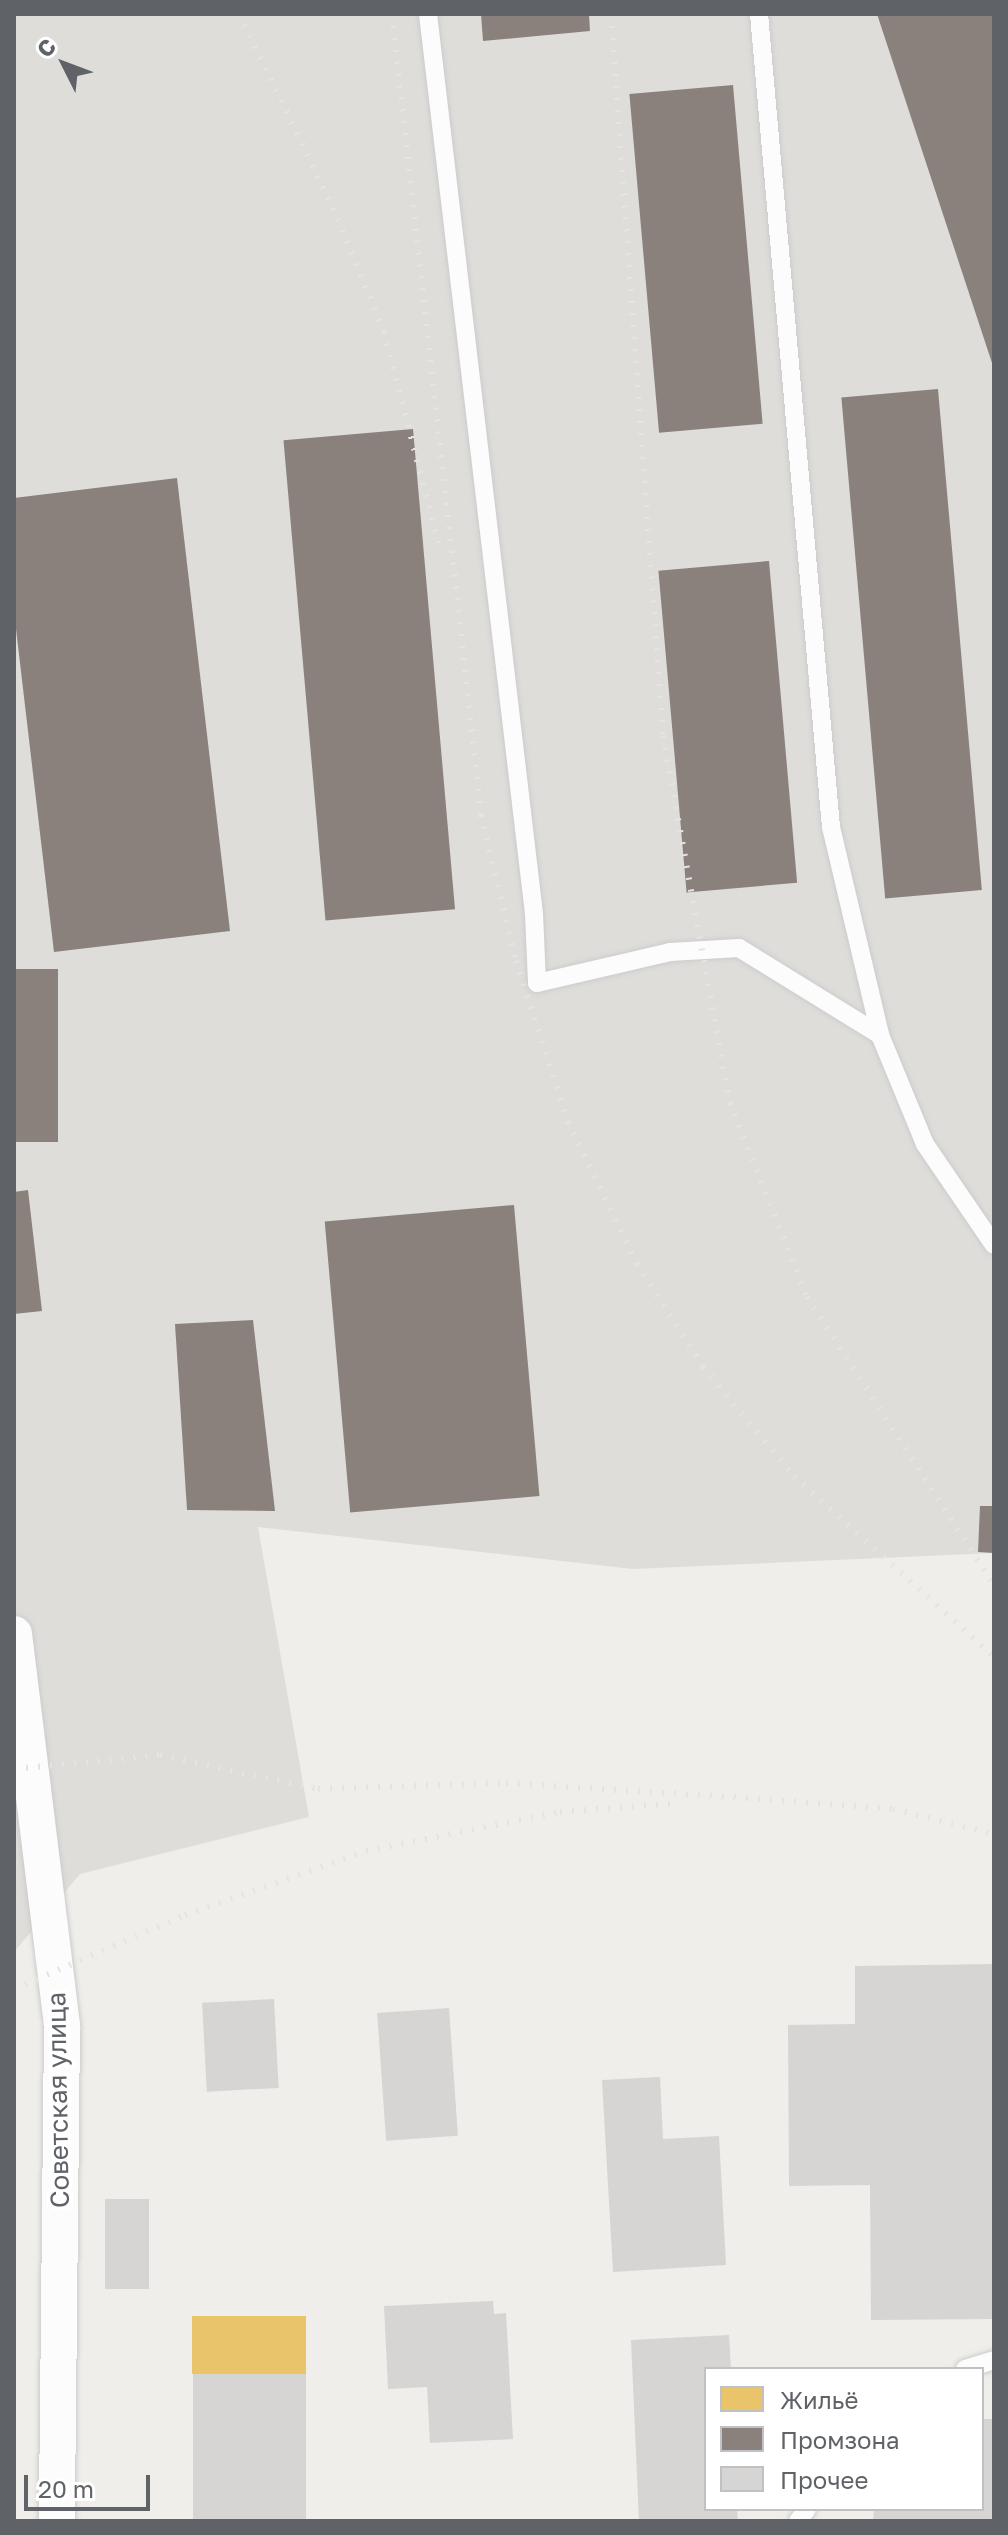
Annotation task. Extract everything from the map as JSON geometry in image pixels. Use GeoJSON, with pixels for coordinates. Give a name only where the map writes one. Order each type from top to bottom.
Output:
{"type":"FeatureCollection","features":[{"type":"Feature","properties":{"kind":"street","name":"Советская улица"},"geometry":{"type":"LineString","coordinates":[[14,1634],[62,2026],[57,2521]]}},
{"type":"Feature","properties":{"kind":"lane"},"geometry":{"type":"LineString","coordinates":[[428,14],[534,914],[537,983],[670,952],[739,948],[880,1035]]}},
{"type":"Feature","properties":{"kind":"lane"},"geometry":{"type":"LineString","coordinates":[[759,14],[831,827],[880,1035],[925,1144],[994,1245]]}},
{"type":"Feature","properties":{"kind":"lane"},"geometry":{"type":"LineString","coordinates":[[971,2367],[994,2360]]}},
{"type":"Feature","properties":{"kind":"shaded area"},"geometry":{"type":"Polygon","coordinates":[[[14,14],[994,14],[994,1553],[633,1569],[258,1527],[309,1817],[80,1874],[14,1952],[14,14]]]}},
{"type":"Feature","properties":{"kind":"building: Жильё"},"geometry":{"type":"Polygon","coordinates":[[[192,2316],[306,2316],[306,2374],[192,2374],[192,2316]]]}},
{"type":"Feature","properties":{"kind":"building: Промзона"},"geometry":{"type":"Polygon","coordinates":[[[481,14],[589,14],[590,31],[483,41],[481,14]]]}},
{"type":"Feature","properties":{"kind":"building: Промзона"},"geometry":{"type":"Polygon","coordinates":[[[877,14],[994,14],[994,366],[993,366],[877,14]]]}},
{"type":"Feature","properties":{"kind":"building: Промзона"},"geometry":{"type":"Polygon","coordinates":[[[733,85],[763,424],[659,433],[629,94],[733,85]]]}},
{"type":"Feature","properties":{"kind":"building: Промзона"},"geometry":{"type":"Polygon","coordinates":[[[938,389],[982,890],[885,899],[841,397],[938,389]]]}},
{"type":"Feature","properties":{"kind":"building: Промзона"},"geometry":{"type":"Polygon","coordinates":[[[413,429],[455,909],[326,920],[283,440],[413,429]]]}},
{"type":"Feature","properties":{"kind":"building: Промзона"},"geometry":{"type":"Polygon","coordinates":[[[177,478],[230,931],[54,952],[14,612],[14,498],[177,478]]]}},
{"type":"Feature","properties":{"kind":"building: Промзона"},"geometry":{"type":"Polygon","coordinates":[[[769,561],[797,883],[687,892],[658,571],[769,561]]]}},
{"type":"Feature","properties":{"kind":"building: Промзона"},"geometry":{"type":"Polygon","coordinates":[[[14,969],[58,969],[58,1142],[14,1142],[14,969]]]}},
{"type":"Feature","properties":{"kind":"building: Промзона"},"geometry":{"type":"Polygon","coordinates":[[[28,1190],[42,1311],[14,1314],[14,1192],[28,1190]]]}},
{"type":"Feature","properties":{"kind":"building: Промзона"},"geometry":{"type":"Polygon","coordinates":[[[514,1205],[539,1496],[350,1512],[325,1222],[514,1205]]]}},
{"type":"Feature","properties":{"kind":"building: Промзона"},"geometry":{"type":"Polygon","coordinates":[[[253,1320],[275,1511],[187,1510],[175,1324],[253,1320]]]}},
{"type":"Feature","properties":{"kind":"building: Промзона"},"geometry":{"type":"Polygon","coordinates":[[[980,1506],[994,1506],[994,1553],[978,1552],[980,1506]]]}},
{"type":"Feature","properties":{"kind":"building: Прочее"},"geometry":{"type":"Polygon","coordinates":[[[994,1964],[994,2319],[871,2320],[870,2185],[789,2186],[788,2025],[855,2024],[855,1966],[994,1964]]]}},
{"type":"Feature","properties":{"kind":"building: Прочее"},"geometry":{"type":"Polygon","coordinates":[[[274,1999],[279,2088],[207,2092],[202,2003],[274,1999]]]}},
{"type":"Feature","properties":{"kind":"building: Прочее"},"geometry":{"type":"Polygon","coordinates":[[[449,2008],[458,2136],[386,2141],[377,2013],[449,2008]]]}},
{"type":"Feature","properties":{"kind":"building: Прочее"},"geometry":{"type":"Polygon","coordinates":[[[660,2077],[663,2139],[719,2136],[726,2265],[613,2272],[602,2080],[660,2077]]]}},
{"type":"Feature","properties":{"kind":"building: Прочее"},"geometry":{"type":"Polygon","coordinates":[[[105,2199],[149,2199],[149,2289],[105,2289],[105,2199]]]}},
{"type":"Feature","properties":{"kind":"building: Прочее"},"geometry":{"type":"Polygon","coordinates":[[[493,2301],[494,2314],[506,2313],[513,2439],[430,2443],[427,2387],[388,2389],[384,2306],[493,2301]]]}},
{"type":"Feature","properties":{"kind":"building: Прочее"},"geometry":{"type":"Polygon","coordinates":[[[729,2335],[731,2367],[704,2367],[704,2511],[737,2511],[738,2521],[639,2521],[631,2340],[729,2335]]]}},
{"type":"Feature","properties":{"kind":"building: Прочее"},"geometry":{"type":"Polygon","coordinates":[[[193,2374],[306,2374],[306,2521],[193,2521],[193,2374]]]}},
{"type":"Feature","properties":{"kind":"building: Прочее"},"geometry":{"type":"Polygon","coordinates":[[[984,2419],[994,2419],[994,2521],[873,2521],[874,2511],[984,2511],[984,2419]]]}},
{"type":"Feature","properties":{"kind":"railway"},"geometry":{"type":"LineString","coordinates":[[239,14],[333,208],[384,332],[441,552]]}},
{"type":"Feature","properties":{"kind":"railway"},"geometry":{"type":"LineString","coordinates":[[392,14],[481,815],[516,961],[568,1122],[637,1264],[703,1367],[794,1476],[994,1657]]}},
{"type":"Feature","properties":{"kind":"railway"},"geometry":{"type":"LineString","coordinates":[[611,14],[663,736],[730,1103],[807,1297],[994,1585]]}},
{"type":"Feature","properties":{"kind":"railway"},"geometry":{"type":"LineString","coordinates":[[14,1769],[160,1755],[318,1789],[506,1783],[746,1798],[893,1809],[994,1834]]}},
{"type":"Feature","properties":{"kind":"railway"},"geometry":{"type":"LineString","coordinates":[[14,1989],[185,1915],[366,1851],[560,1812],[678,1803]]}}]}
